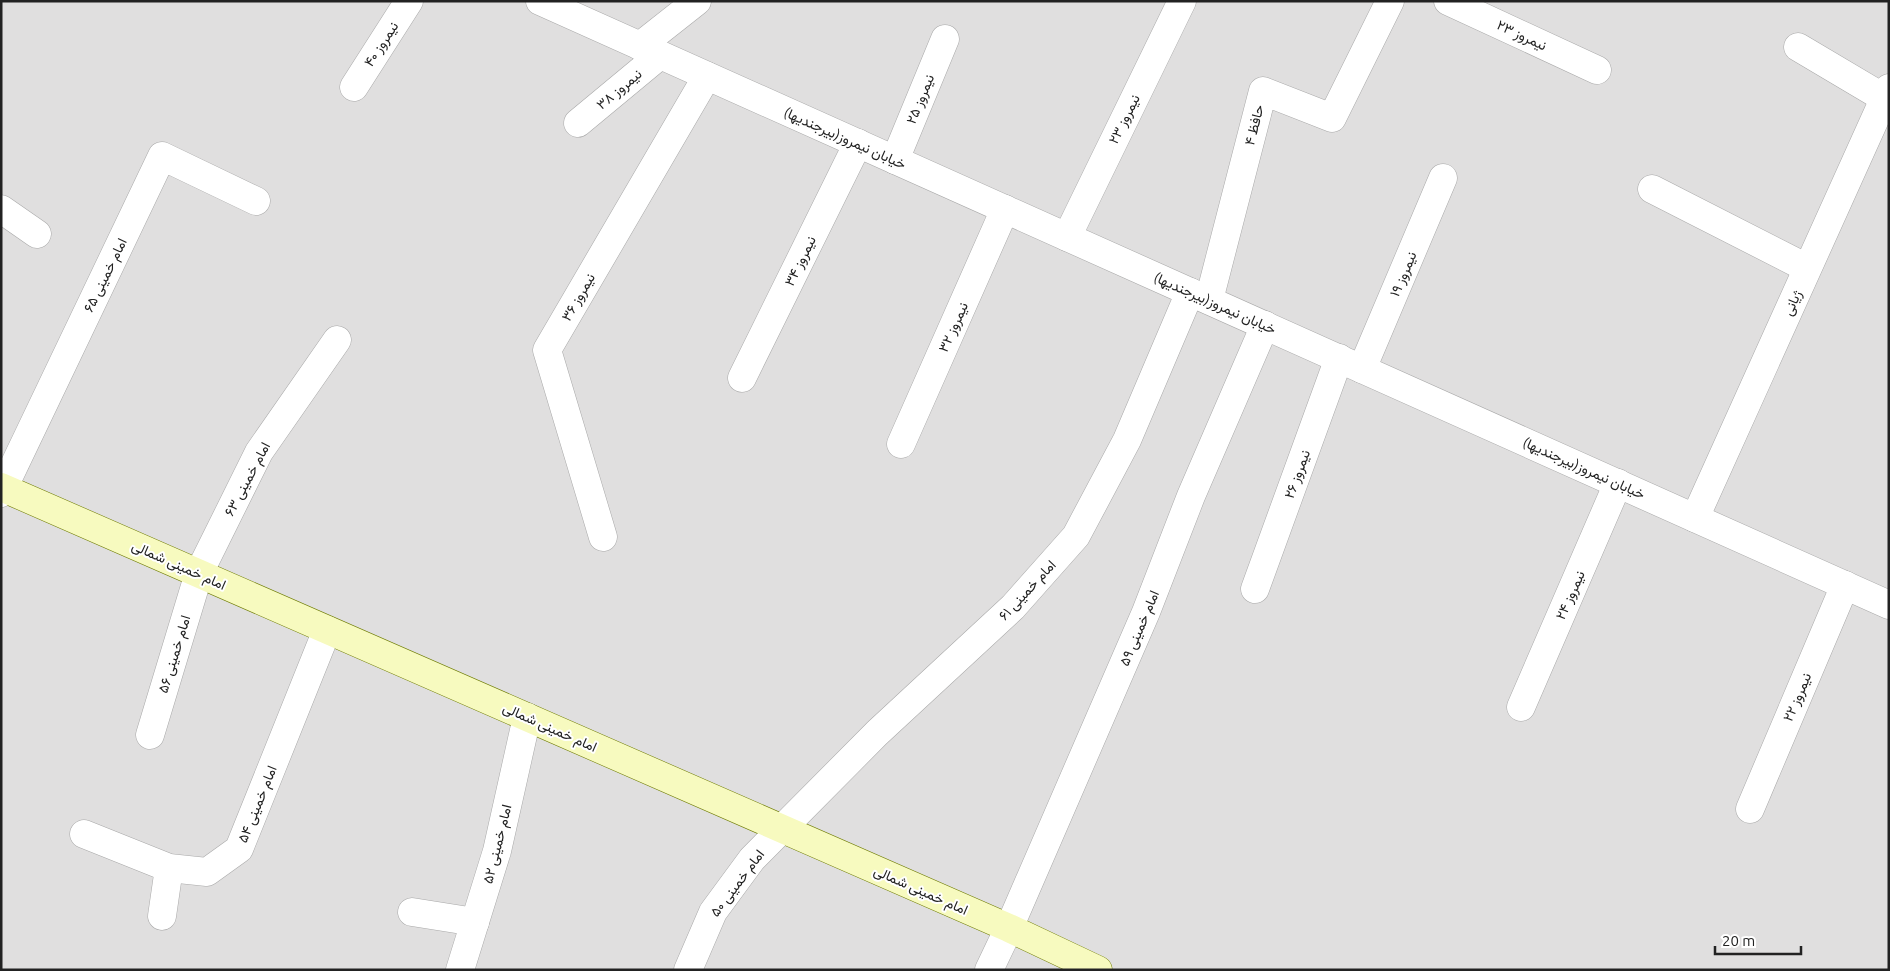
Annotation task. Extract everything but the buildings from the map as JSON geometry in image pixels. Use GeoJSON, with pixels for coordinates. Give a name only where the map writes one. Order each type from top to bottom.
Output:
{"type":"FeatureCollection","features":[{"type":"Feature","properties":{"kind":"main road","name":"امام خمینی شمالی"},"geometry":{"type":"LineString","coordinates":[[2,489],[199,573],[781,828],[1008,928],[1098,970]]}},
{"type":"Feature","properties":{"kind":"street","name":"نیمروز ۴۰"},"geometry":{"type":"LineString","coordinates":[[354,86],[409,1]]}},
{"type":"Feature","properties":{"kind":"street","name":"خیابان نیمروز(بیرجندیها)"},"geometry":{"type":"LineString","coordinates":[[540,1],[1889,605]]}},
{"type":"Feature","properties":{"kind":"street","name":"نیمروز ۳۸"},"geometry":{"type":"LineString","coordinates":[[578,123],[697,1]]}},
{"type":"Feature","properties":{"kind":"street","name":"نیمروز ۲۳"},"geometry":{"type":"LineString","coordinates":[[1067,237],[1182,1]]}},
{"type":"Feature","properties":{"kind":"street","name":"حافظ ۴"},"geometry":{"type":"LineString","coordinates":[[1199,296],[1263,91],[1332,118],[1390,1]]}},
{"type":"Feature","properties":{"kind":"street","name":"نیمروز ۲۳"},"geometry":{"type":"LineString","coordinates":[[1448,1],[1597,70]]}},
{"type":"Feature","properties":{"kind":"street","name":"نیمروز ۲۵"},"geometry":{"type":"LineString","coordinates":[[895,160],[945,39]]}},
{"type":"Feature","properties":{"kind":"street"},"geometry":{"type":"LineString","coordinates":[[1798,47],[1886,93]]}},
{"type":"Feature","properties":{"kind":"street","name":"نیمروز ۳۶"},"geometry":{"type":"LineString","coordinates":[[603,537],[547,350],[707,76]]}},
{"type":"Feature","properties":{"kind":"street","name":"ژیانی"},"geometry":{"type":"LineString","coordinates":[[1695,518],[1886,93]]}},
{"type":"Feature","properties":{"kind":"street","name":"نیمروز ۳۴"},"geometry":{"type":"LineString","coordinates":[[742,378],[858,143]]}},
{"type":"Feature","properties":{"kind":"street","name":"امام خمینی ۶۵"},"geometry":{"type":"LineString","coordinates":[[2,489],[162,156],[256,201]]}},
{"type":"Feature","properties":{"kind":"street","name":"نیمروز ۱۹"},"geometry":{"type":"LineString","coordinates":[[1350,364],[1444,178]]}},
{"type":"Feature","properties":{"kind":"street"},"geometry":{"type":"LineString","coordinates":[[1652,189],[1807,268]]}},
{"type":"Feature","properties":{"kind":"street"},"geometry":{"type":"LineString","coordinates":[[1,209],[37,234]]}},
{"type":"Feature","properties":{"kind":"street","name":"نیمروز ۳۲"},"geometry":{"type":"LineString","coordinates":[[901,444],[1006,209]]}},
{"type":"Feature","properties":{"kind":"street","name":"امام خمینی ۶۱"},"geometry":{"type":"LineString","coordinates":[[781,828],[877,733],[1012,607],[1076,536],[1127,440],[1199,296]]}},
{"type":"Feature","properties":{"kind":"street","name":"امام خمینی ۵۹"},"geometry":{"type":"LineString","coordinates":[[989,970],[1146,612],[1191,496],[1265,325]]}},
{"type":"Feature","properties":{"kind":"street","name":"امام خمینی ۶۳"},"geometry":{"type":"LineString","coordinates":[[199,573],[259,452],[336,340]]}},
{"type":"Feature","properties":{"kind":"street","name":"نیمروز ۲۶"},"geometry":{"type":"LineString","coordinates":[[1255,589],[1350,364]]}},
{"type":"Feature","properties":{"kind":"street","name":"نیمروز ۲۴"},"geometry":{"type":"LineString","coordinates":[[1521,706],[1618,484]]}},
{"type":"Feature","properties":{"kind":"street","name":"امام خمینی ۵۶"},"geometry":{"type":"LineString","coordinates":[[150,735],[199,573]]}},
{"type":"Feature","properties":{"kind":"street","name":"نیمروز ۲۲"},"geometry":{"type":"LineString","coordinates":[[1750,810],[1845,585]]}},
{"type":"Feature","properties":{"kind":"street","name":"امام خمینی ۵۴"},"geometry":{"type":"LineString","coordinates":[[84,834],[169,868],[207,872],[239,849],[327,630]]}},
{"type":"Feature","properties":{"kind":"street","name":"امام خمینی ۵۲"},"geometry":{"type":"LineString","coordinates":[[460,970],[497,851],[527,717]]}},
{"type":"Feature","properties":{"kind":"street","name":"امام خمینی ۵۰"},"geometry":{"type":"LineString","coordinates":[[688,970],[712,912],[752,858],[781,828]]}},
{"type":"Feature","properties":{"kind":"street"},"geometry":{"type":"LineString","coordinates":[[162,916],[169,868]]}},
{"type":"Feature","properties":{"kind":"street"},"geometry":{"type":"LineString","coordinates":[[412,912],[475,922]]}},
{"type":"Feature","properties":{"kind":"shaded area"},"geometry":{"type":"Polygon","coordinates":[[[1,1],[1889,1],[1889,970],[1,970],[1,1]]]}}]}
